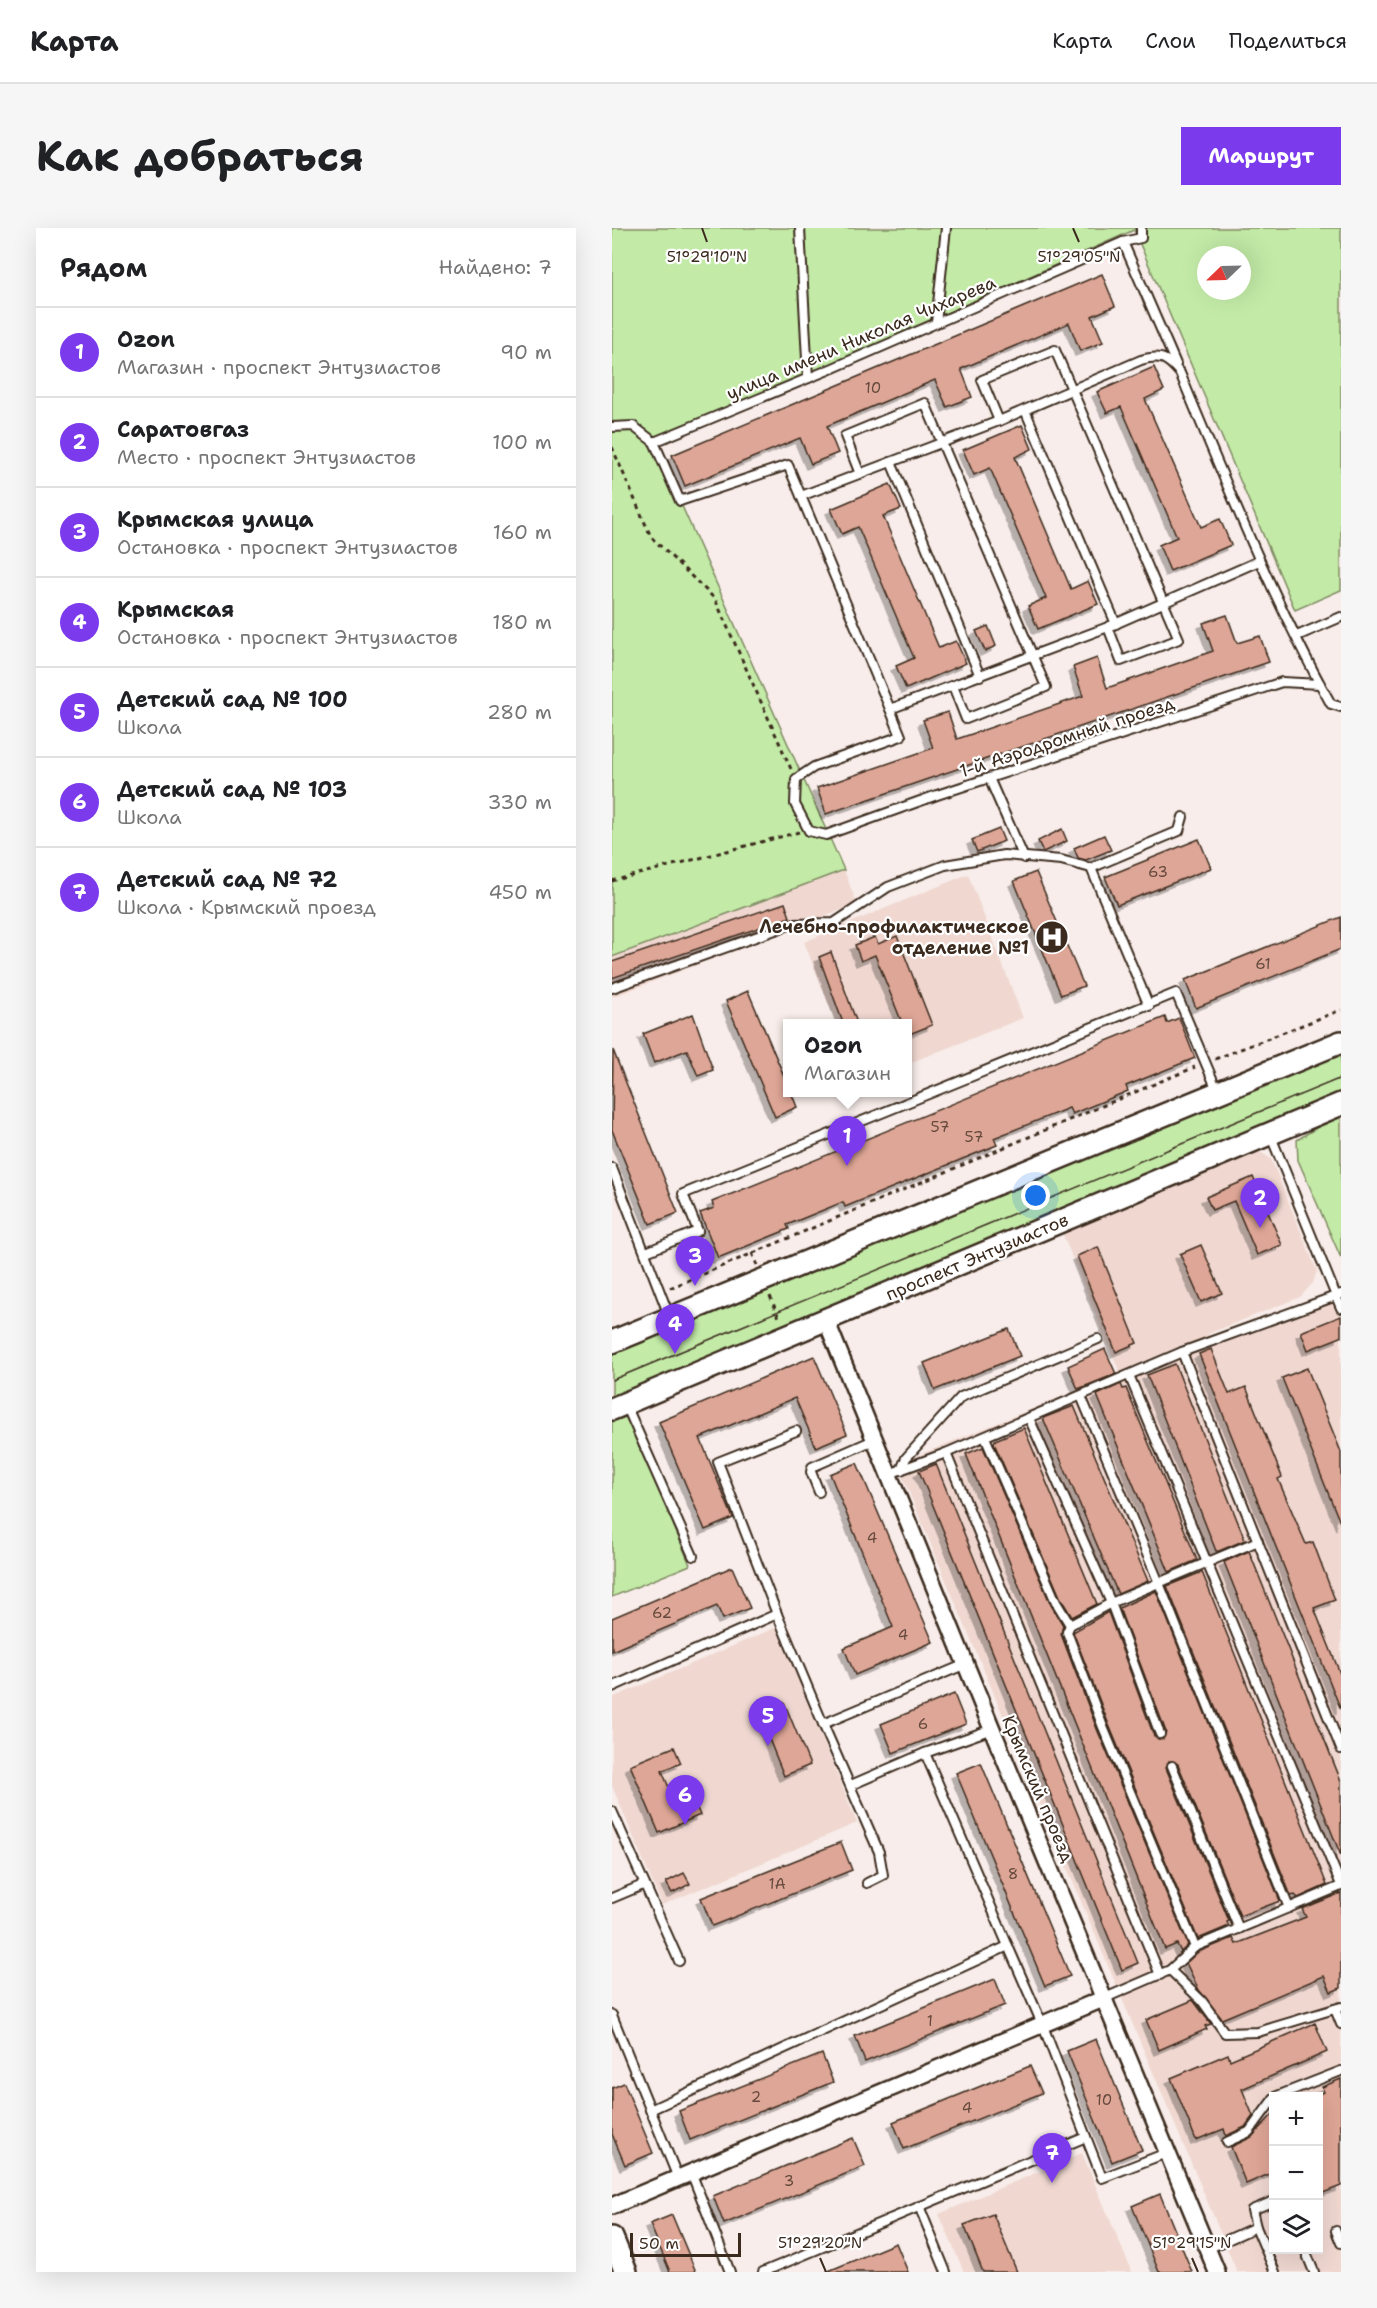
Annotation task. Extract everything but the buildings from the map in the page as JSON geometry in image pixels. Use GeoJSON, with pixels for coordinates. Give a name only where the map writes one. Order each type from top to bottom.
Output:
{"type":"FeatureCollection","features":[{"type":"Feature","properties":{"kind":"main road"},"geometry":{"type":"LineString","coordinates":[[612,1342],[1341,1042]]}},
{"type":"Feature","properties":{"kind":"main road","name":"проспект Энтузиастов"},"geometry":{"type":"LineString","coordinates":[[619,1406],[1341,1104]]}},
{"type":"Feature","properties":{"kind":"main road"},"geometry":{"type":"LineString","coordinates":[[612,2238],[626,2272]]}},
{"type":"Feature","properties":{"kind":"street","name":"Крымский проезд"},"geometry":{"type":"LineString","coordinates":[[826,1320],[876,1439],[895,1472],[992,1729],[1217,2272]]}},
{"type":"Feature","properties":{"kind":"street"},"geometry":{"type":"LineString","coordinates":[[612,2206],[1105,1998]]}},
{"type":"Feature","properties":{"kind":"lane"},"geometry":{"type":"LineString","coordinates":[[800,228],[808,378]]}},
{"type":"Feature","properties":{"kind":"lane"},"geometry":{"type":"LineString","coordinates":[[936,323],[946,228]]}},
{"type":"Feature","properties":{"kind":"lane","name":"улица имени Николая Чихарева"},"geometry":{"type":"LineString","coordinates":[[654,442],[1123,242],[1141,238],[1141,228]]}},
{"type":"Feature","properties":{"kind":"lane"},"geometry":{"type":"LineString","coordinates":[[1123,242],[1259,561],[1331,704],[1341,707]]}},
{"type":"Feature","properties":{"kind":"lane"},"geometry":{"type":"LineString","coordinates":[[999,421],[982,380],[1055,350],[1179,639],[1121,661],[1112,625],[1025,410]]}},
{"type":"Feature","properties":{"kind":"lane"},"geometry":{"type":"LineString","coordinates":[[801,496],[999,421],[1155,356],[1167,358],[1180,373]]}},
{"type":"Feature","properties":{"kind":"lane"},"geometry":{"type":"LineString","coordinates":[[860,474],[845,436],[925,403],[1046,687],[966,719],[953,686]]}},
{"type":"Feature","properties":{"kind":"lane"},"geometry":{"type":"LineString","coordinates":[[612,428],[633,426],[654,442],[680,501],[788,465],[901,736],[814,767],[796,778],[795,804],[809,831]]}},
{"type":"Feature","properties":{"kind":"lane"},"geometry":{"type":"LineString","coordinates":[[891,462],[980,676]]}},
{"type":"Feature","properties":{"kind":"lane"},"geometry":{"type":"LineString","coordinates":[[890,709],[1034,657],[1259,561]]}},
{"type":"Feature","properties":{"kind":"lane"},"geometry":{"type":"LineString","coordinates":[[1296,636],[1341,618]]}},
{"type":"Feature","properties":{"kind":"lane","name":"1-й Аэродромный проезд"},"geometry":{"type":"LineString","coordinates":[[809,831],[826,835],[989,778],[1282,682],[1320,684]]}},
{"type":"Feature","properties":{"kind":"lane"},"geometry":{"type":"LineString","coordinates":[[989,778],[1024,858]]}},
{"type":"Feature","properties":{"kind":"lane"},"geometry":{"type":"LineString","coordinates":[[612,988],[792,924],[834,923],[888,887],[945,865],[1004,855],[1061,860],[1091,868],[1179,831],[1183,817]]}},
{"type":"Feature","properties":{"kind":"lane"},"geometry":{"type":"LineString","coordinates":[[1091,868],[1149,1006]]}},
{"type":"Feature","properties":{"kind":"lane"},"geometry":{"type":"LineString","coordinates":[[646,1252],[698,1231],[683,1194],[1149,1006],[1176,993],[1219,1094]]}},
{"type":"Feature","properties":{"kind":"lane"},"geometry":{"type":"LineString","coordinates":[[1270,1134],[1338,1295],[1341,1308]]}},
{"type":"Feature","properties":{"kind":"lane"},"geometry":{"type":"LineString","coordinates":[[612,1168],[615,1183],[646,1252],[670,1318]]}},
{"type":"Feature","properties":{"kind":"lane"},"geometry":{"type":"LineString","coordinates":[[895,1472],[946,1454],[1182,1352],[1338,1295]]}},
{"type":"Feature","properties":{"kind":"lane"},"geometry":{"type":"LineString","coordinates":[[895,1472],[961,1397],[1098,1340]]}},
{"type":"Feature","properties":{"kind":"lane"},"geometry":{"type":"LineString","coordinates":[[1182,1352],[1341,1749]]}},
{"type":"Feature","properties":{"kind":"lane"},"geometry":{"type":"LineString","coordinates":[[1105,1998],[1170,1970],[1195,1947],[1341,1885],[1129,1375]]}},
{"type":"Feature","properties":{"kind":"lane"},"geometry":{"type":"LineString","coordinates":[[1081,1396],[1159,1583],[1289,1908]]}},
{"type":"Feature","properties":{"kind":"lane"},"geometry":{"type":"LineString","coordinates":[[619,1406],[693,1557]]}},
{"type":"Feature","properties":{"kind":"lane"},"geometry":{"type":"LineString","coordinates":[[1029,1418],[1111,1604],[1160,1734]]}},
{"type":"Feature","properties":{"kind":"lane"},"geometry":{"type":"LineString","coordinates":[[796,1431],[718,1462],[777,1614],[879,1852],[883,1875],[867,1884]]}},
{"type":"Feature","properties":{"kind":"lane"},"geometry":{"type":"LineString","coordinates":[[985,1437],[1056,1602],[1070,1624]]}},
{"type":"Feature","properties":{"kind":"lane"},"geometry":{"type":"LineString","coordinates":[[819,1492],[811,1472],[812,1467],[876,1439]]}},
{"type":"Feature","properties":{"kind":"lane"},"geometry":{"type":"LineString","coordinates":[[946,1454],[1160,1975]]}},
{"type":"Feature","properties":{"kind":"lane"},"geometry":{"type":"LineString","coordinates":[[1195,1947],[1103,1727],[1067,1632],[1070,1624],[1111,1604],[1258,1541]]}},
{"type":"Feature","properties":{"kind":"lane"},"geometry":{"type":"LineString","coordinates":[[612,1687],[777,1614]]}},
{"type":"Feature","properties":{"kind":"lane"},"geometry":{"type":"LineString","coordinates":[[823,1724],[966,1664]]}},
{"type":"Feature","properties":{"kind":"lane"},"geometry":{"type":"LineString","coordinates":[[851,1785],[925,1753],[992,1729]]}},
{"type":"Feature","properties":{"kind":"lane"},"geometry":{"type":"LineString","coordinates":[[925,1753],[1043,2026],[1102,2178],[1169,2152]]}},
{"type":"Feature","properties":{"kind":"lane"},"geometry":{"type":"LineString","coordinates":[[1172,1766],[1239,1929]]}},
{"type":"Feature","properties":{"kind":"lane"},"geometry":{"type":"LineString","coordinates":[[612,1812],[643,1885],[680,1961]]}},
{"type":"Feature","properties":{"kind":"lane"},"geometry":{"type":"LineString","coordinates":[[612,1898],[643,1885]]}},
{"type":"Feature","properties":{"kind":"lane"},"geometry":{"type":"LineString","coordinates":[[650,2110],[1008,1946]]}},
{"type":"Feature","properties":{"kind":"lane"},"geometry":{"type":"LineString","coordinates":[[1170,1970],[1202,2001],[1225,2033],[1258,2032],[1338,2008],[1341,2024]]}},
{"type":"Feature","properties":{"kind":"lane"},"geometry":{"type":"LineString","coordinates":[[612,2015],[650,2110],[730,2272]]}},
{"type":"Feature","properties":{"kind":"lane"},"geometry":{"type":"LineString","coordinates":[[1288,2092],[1341,2071]]}},
{"type":"Feature","properties":{"kind":"lane"},"geometry":{"type":"LineString","coordinates":[[1227,2142],[1249,2132],[1269,2105]]}},
{"type":"Feature","properties":{"kind":"lane"},"geometry":{"type":"LineString","coordinates":[[763,2272],[1086,2137]]}},
{"type":"Feature","properties":{"kind":"lane"},"geometry":{"type":"LineString","coordinates":[[1269,2203],[1252,2210],[1256,2227],[1275,2272]]}},
{"type":"Feature","properties":{"kind":"lane"},"geometry":{"type":"LineString","coordinates":[[919,2206],[946,2272]]}},
{"type":"Feature","properties":{"kind":"lane"},"geometry":{"type":"LineString","coordinates":[[1207,2249],[1256,2227]]}},
{"type":"Feature","properties":{"kind":"lane"},"geometry":{"type":"LineString","coordinates":[[1336,2231],[1341,2243]]}},
{"type":"Feature","properties":{"kind":"lane"},"geometry":{"type":"LineString","coordinates":[[1307,2254],[1314,2272]]}},
{"type":"Feature","properties":{"kind":"path"},"geometry":{"type":"LineString","coordinates":[[612,447],[651,537],[715,600],[796,778]]}},
{"type":"Feature","properties":{"kind":"path"},"geometry":{"type":"LineString","coordinates":[[612,881],[809,831]]}},
{"type":"Feature","properties":{"kind":"path"},"geometry":{"type":"LineString","coordinates":[[660,1292],[1206,1063],[1341,1010]]}},
{"type":"Feature","properties":{"kind":"path"},"geometry":{"type":"LineString","coordinates":[[764,1281],[787,1336]]}},
{"type":"Feature","properties":{"kind":"shaded area"},"geometry":{"type":"Polygon","coordinates":[[[844,870],[857,904],[612,997],[612,957],[844,870]]]}},
{"type":"Feature","properties":{"kind":"shaded area"},"geometry":{"type":"Polygon","coordinates":[[[968,874],[1023,1018],[912,1062],[912,1019],[834,1019],[804,942],[968,874]]]}},
{"type":"Feature","properties":{"kind":"shaded area"},"geometry":{"type":"Polygon","coordinates":[[[1253,1153],[1262,1153],[1271,1159],[1317,1271],[1313,1283],[1300,1297],[1208,1334],[1212,1347],[1341,1291],[1341,2272],[1237,2272],[897,1464],[1120,1373],[1062,1233],[1253,1153]]]}},
{"type":"Feature","properties":{"kind":"shaded area"},"geometry":{"type":"Polygon","coordinates":[[[777,1627],[857,1823],[662,1905],[612,1786],[612,1698],[777,1627]]]}},
{"type":"Feature","properties":{"kind":"shaded area"},"geometry":{"type":"Polygon","coordinates":[[[1082,2153],[1132,2272],[964,2272],[939,2214],[1082,2153]]]}},
{"type":"Feature","properties":{"kind":"green space"},"geometry":{"type":"Polygon","coordinates":[[[612,228],[1341,228],[1341,590],[1295,610],[1134,230],[725,412],[653,441],[844,870],[612,957],[612,228]]]}},
{"type":"Feature","properties":{"kind":"green space"},"geometry":{"type":"Polygon","coordinates":[[[1341,1054],[1341,1092],[612,1398],[612,1355],[1341,1054]]]}},
{"type":"Feature","properties":{"kind":"green space"},"geometry":{"type":"Polygon","coordinates":[[[1341,1117],[1341,1258],[1298,1160],[1297,1140],[1316,1128],[1341,1117]]]}},
{"type":"Feature","properties":{"kind":"green space"},"geometry":{"type":"Polygon","coordinates":[[[628,1416],[690,1565],[612,1597],[612,1422],[628,1416]]]}},
{"type":"Feature","properties":{"kind":"tram line"},"geometry":{"type":"LineString","coordinates":[[612,1380],[1341,1078]]}},
{"type":"Feature","properties":{"kind":"place","name":"Лечебно-профилактическое отделение №1"},"geometry":{"type":"Point","coordinates":[1052,937]}},
{"type":"Feature","properties":{"kind":"place","name":"Ozon"},"geometry":{"type":"Point","coordinates":[847,1166]}},
{"type":"Feature","properties":{"kind":"place","name":"Саратовгаз"},"geometry":{"type":"Point","coordinates":[1260,1228]}},
{"type":"Feature","properties":{"kind":"place","name":"Крымская улица"},"geometry":{"type":"Point","coordinates":[695,1286]}},
{"type":"Feature","properties":{"kind":"place","name":"Крымская"},"geometry":{"type":"Point","coordinates":[675,1354]}},
{"type":"Feature","properties":{"kind":"place","name":"Детский сад № 100"},"geometry":{"type":"Point","coordinates":[768,1746]}},
{"type":"Feature","properties":{"kind":"place","name":"Детский сад № 103"},"geometry":{"type":"Point","coordinates":[685,1825]}},
{"type":"Feature","properties":{"kind":"place","name":"Детский сад № 72"},"geometry":{"type":"Point","coordinates":[1052,2183]}}]}
